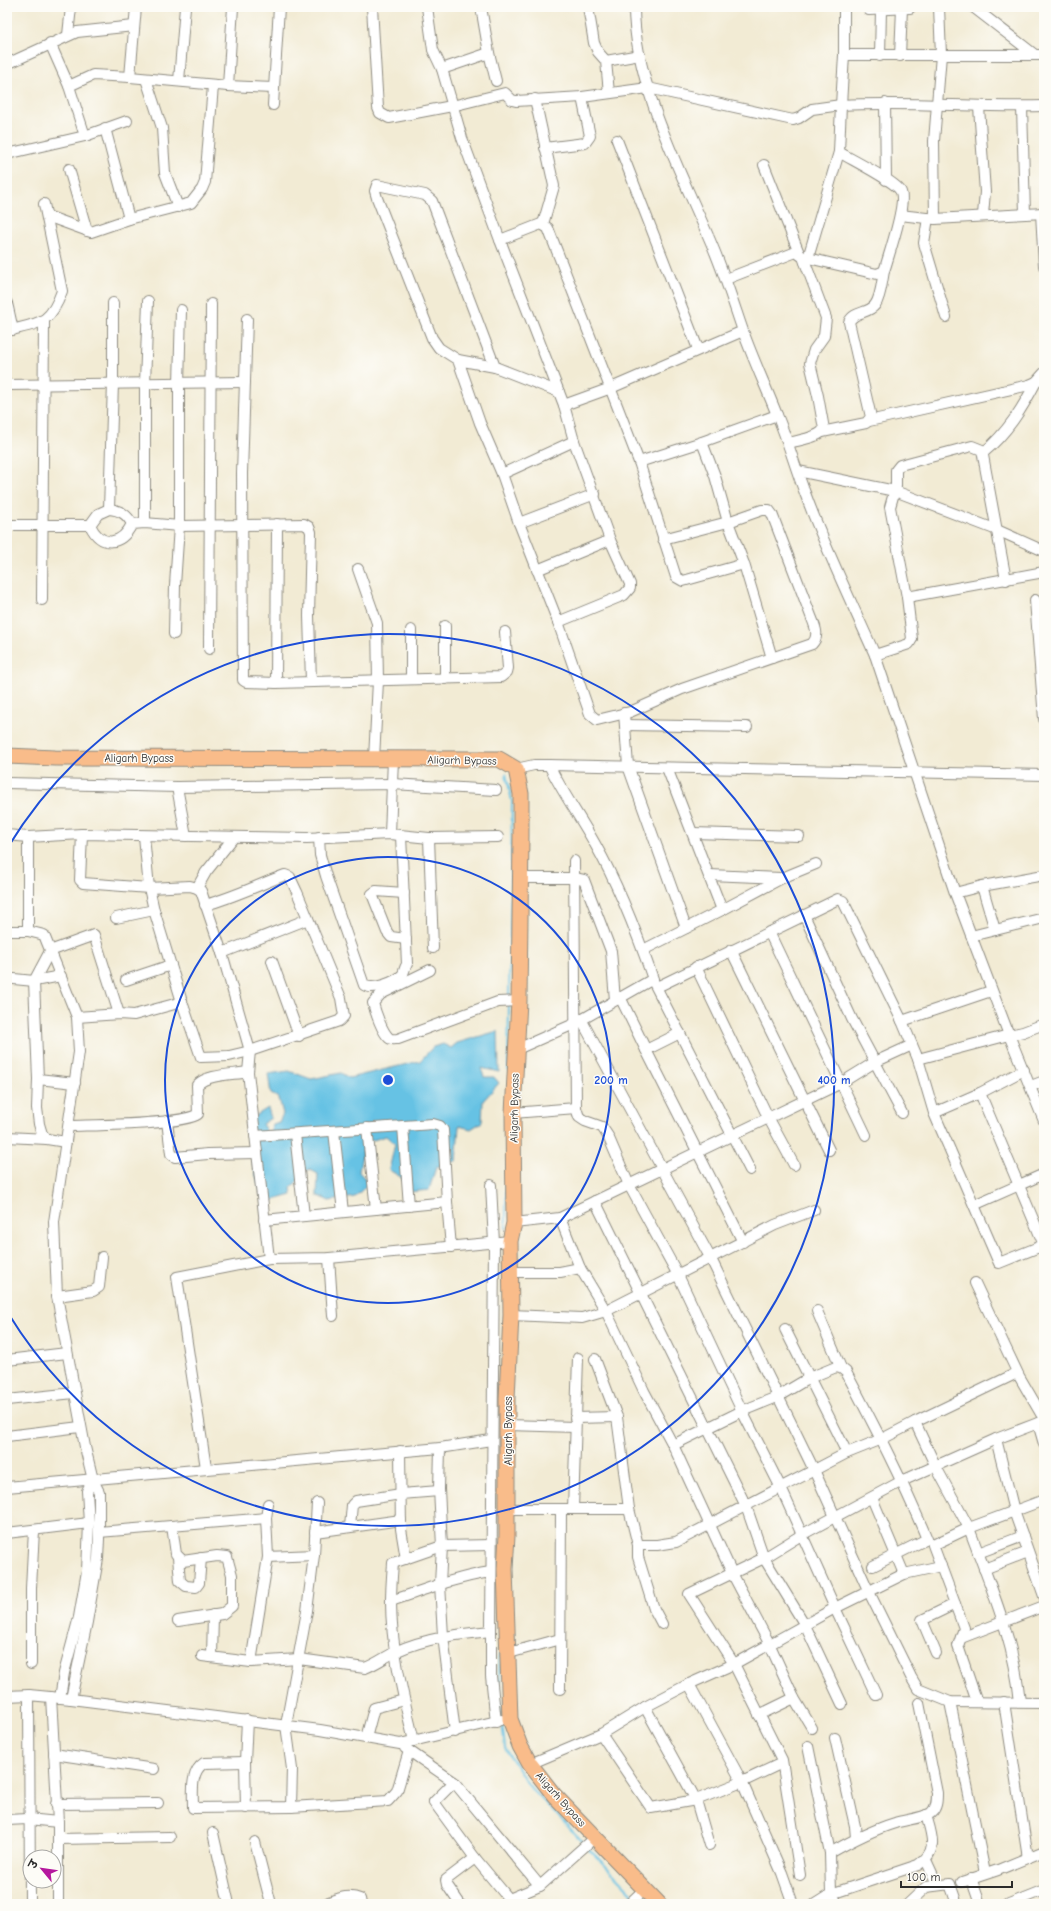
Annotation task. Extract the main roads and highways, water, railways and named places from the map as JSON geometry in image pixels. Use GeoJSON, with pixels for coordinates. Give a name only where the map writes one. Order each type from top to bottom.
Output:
{"type":"FeatureCollection","features":[{"type":"Feature","properties":{"kind":"highway","name":"Aligarh Bypass"},"geometry":{"type":"LineString","coordinates":[[7,756],[55,758],[374,759],[393,771],[499,759],[516,769],[521,794],[520,878],[512,1001],[515,1050],[513,1113],[514,1223],[503,1242],[510,1272],[511,1315],[507,1398],[508,1425],[505,1569],[508,1653],[503,1720],[530,1764],[554,1795],[593,1839],[638,1896],[659,1904]]}},
{"type":"Feature","properties":{"kind":"water"},"geometry":{"type":"Polygon","coordinates":[[[498,1031],[499,1072],[481,1068],[484,1077],[494,1077],[499,1083],[483,1101],[482,1122],[471,1129],[459,1126],[456,1161],[436,1167],[429,1190],[409,1192],[401,1177],[389,1170],[395,1144],[386,1136],[364,1143],[359,1172],[369,1183],[355,1197],[329,1201],[317,1195],[318,1174],[309,1169],[291,1188],[292,1195],[270,1201],[262,1197],[252,1161],[253,1140],[247,1121],[268,1108],[271,1118],[262,1124],[269,1135],[273,1124],[279,1122],[283,1114],[279,1098],[271,1094],[268,1074],[289,1071],[311,1079],[341,1073],[349,1078],[420,1061],[433,1047],[443,1044],[451,1048],[457,1043],[498,1031]]]}},
{"type":"Feature","properties":{"kind":"waterway"},"geometry":{"type":"LineString","coordinates":[[506,774],[512,801],[509,998]]}},
{"type":"Feature","properties":{"kind":"waterway"},"geometry":{"type":"LineString","coordinates":[[508,1070],[509,1005]]}},
{"type":"Feature","properties":{"kind":"waterway"},"geometry":{"type":"LineString","coordinates":[[506,1189],[506,1228]]}},
{"type":"Feature","properties":{"kind":"waterway"},"geometry":{"type":"LineString","coordinates":[[500,1635],[499,1697],[501,1716]]}},
{"type":"Feature","properties":{"kind":"waterway"},"geometry":{"type":"LineString","coordinates":[[502,1723],[505,1748],[529,1786],[584,1843]]}},
{"type":"Feature","properties":{"kind":"waterway"},"geometry":{"type":"LineString","coordinates":[[588,1848],[634,1895]]}},
{"type":"Feature","properties":{"kind":"waterway"},"geometry":{"type":"LineString","coordinates":[[638,1899],[643,1904]]}}]}
